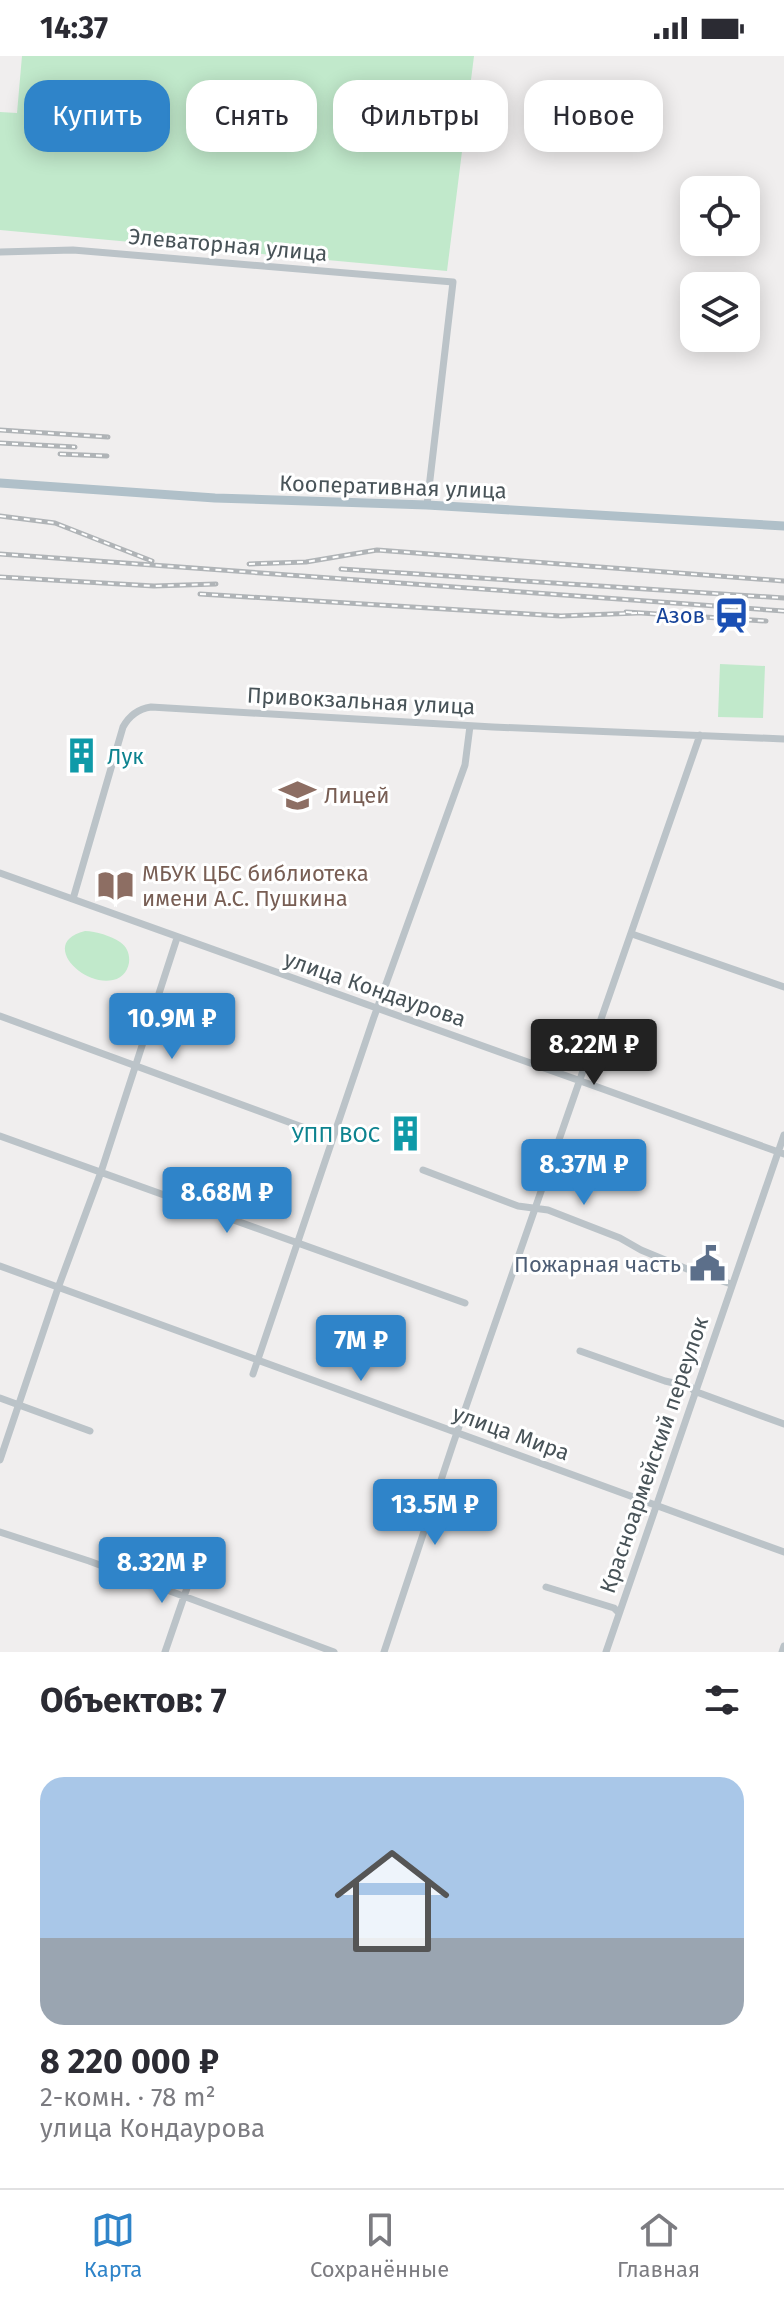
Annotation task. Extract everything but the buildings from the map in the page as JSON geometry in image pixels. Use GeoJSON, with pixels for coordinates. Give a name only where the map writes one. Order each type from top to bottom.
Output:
{"type":"FeatureCollection","features":[{"type":"Feature","properties":{"kind":"main road","name":"Кооперативная улица"},"geometry":{"type":"LineString","coordinates":[[0,483],[215,498],[427,505],[784,526]]}},
{"type":"Feature","properties":{"kind":"street","name":"Элеваторная улица"},"geometry":{"type":"LineString","coordinates":[[0,252],[73,250],[453,282],[427,505]]}},
{"type":"Feature","properties":{"kind":"street","name":"Привокзальная улица"},"geometry":{"type":"LineString","coordinates":[[73,899],[123,727],[142,708],[784,739]]}},
{"type":"Feature","properties":{"kind":"street"},"geometry":{"type":"LineString","coordinates":[[253,1374],[332,1138],[465,765],[470,726]]}},
{"type":"Feature","properties":{"kind":"street"},"geometry":{"type":"LineString","coordinates":[[384,1652],[700,735]]}},
{"type":"Feature","properties":{"kind":"street","name":"улица Кондаурова"},"geometry":{"type":"LineString","coordinates":[[0,873],[781,1153]]}},
{"type":"Feature","properties":{"kind":"street"},"geometry":{"type":"LineString","coordinates":[[632,934],[784,987]]}},
{"type":"Feature","properties":{"kind":"street"},"geometry":{"type":"LineString","coordinates":[[0,1460],[101,1172],[177,938]]}},
{"type":"Feature","properties":{"kind":"street"},"geometry":{"type":"LineString","coordinates":[[0,1016],[332,1138]]}},
{"type":"Feature","properties":{"kind":"street","name":"Красноармейский переулок"},"geometry":{"type":"LineString","coordinates":[[606,1652],[731,1284],[781,1153],[784,1135]]}},
{"type":"Feature","properties":{"kind":"street"},"geometry":{"type":"LineString","coordinates":[[0,1136],[465,1303]]}},
{"type":"Feature","properties":{"kind":"street"},"geometry":{"type":"LineString","coordinates":[[423,1170],[518,1206],[536,1207],[620,1238],[641,1250],[731,1284]]}},
{"type":"Feature","properties":{"kind":"street","name":"улица Мира"},"geometry":{"type":"LineString","coordinates":[[0,1266],[784,1552]]}},
{"type":"Feature","properties":{"kind":"street"},"geometry":{"type":"LineString","coordinates":[[580,1351],[691,1387],[694,1391],[784,1424]]}},
{"type":"Feature","properties":{"kind":"street"},"geometry":{"type":"LineString","coordinates":[[0,1398],[90,1431]]}},
{"type":"Feature","properties":{"kind":"street"},"geometry":{"type":"LineString","coordinates":[[0,1532],[334,1652]]}},
{"type":"Feature","properties":{"kind":"street"},"geometry":{"type":"LineString","coordinates":[[165,1652],[188,1585],[186,1579]]}},
{"type":"Feature","properties":{"kind":"street"},"geometry":{"type":"LineString","coordinates":[[546,1587],[614,1608],[619,1613]]}},
{"type":"Feature","properties":{"kind":"street"},"geometry":{"type":"LineString","coordinates":[[782,1652],[784,1646]]}},
{"type":"Feature","properties":{"kind":"green space"},"geometry":{"type":"Polygon","coordinates":[[[22,56],[474,56],[471,80],[333,80],[333,152],[462,152],[447,271],[0,230],[0,112],[17,113],[22,56]]]}},
{"type":"Feature","properties":{"kind":"green space"},"geometry":{"type":"Polygon","coordinates":[[[720,664],[765,666],[763,718],[718,717],[720,664]]]}},
{"type":"Feature","properties":{"kind":"green space"},"geometry":{"type":"Polygon","coordinates":[[[85,931],[108,936],[125,946],[129,963],[124,974],[113,980],[101,980],[89,977],[70,962],[65,953],[66,944],[85,931]]]}},
{"type":"Feature","properties":{"kind":"railway"},"geometry":{"type":"LineString","coordinates":[[0,430],[108,437]]}},
{"type":"Feature","properties":{"kind":"railway"},"geometry":{"type":"LineString","coordinates":[[0,443],[75,447]]}},
{"type":"Feature","properties":{"kind":"railway"},"geometry":{"type":"LineString","coordinates":[[60,454],[107,456]]}},
{"type":"Feature","properties":{"kind":"railway"},"geometry":{"type":"LineString","coordinates":[[0,516],[55,523],[152,561]]}},
{"type":"Feature","properties":{"kind":"railway"},"geometry":{"type":"LineString","coordinates":[[249,564],[306,562],[377,550],[784,581]]}},
{"type":"Feature","properties":{"kind":"railway"},"geometry":{"type":"LineString","coordinates":[[0,554],[784,611]]}},
{"type":"Feature","properties":{"kind":"railway"},"geometry":{"type":"LineString","coordinates":[[341,569],[784,598]]}},
{"type":"Feature","properties":{"kind":"railway"},"geometry":{"type":"LineString","coordinates":[[0,577],[154,586],[216,584]]}},
{"type":"Feature","properties":{"kind":"railway"},"geometry":{"type":"LineString","coordinates":[[200,594],[561,616],[637,613]]}},
{"type":"Feature","properties":{"kind":"railway"},"geometry":{"type":"LineString","coordinates":[[626,612],[766,621]]}},
{"type":"Feature","properties":{"kind":"place","name":"Азов"},"geometry":{"type":"Point","coordinates":[731,615]}},
{"type":"Feature","properties":{"kind":"place","name":"Лук"},"geometry":{"type":"Point","coordinates":[81,756]}},
{"type":"Feature","properties":{"kind":"place","name":"Лицей"},"geometry":{"type":"Point","coordinates":[298,795]}},
{"type":"Feature","properties":{"kind":"place","name":"МБУК ЦБС библиотека имени А.С. Пушкина"},"geometry":{"type":"Point","coordinates":[116,886]}},
{"type":"Feature","properties":{"kind":"place","name":"УПП ВОС"},"geometry":{"type":"Point","coordinates":[406,1134]}},
{"type":"Feature","properties":{"kind":"place","name":"Пожарная часть"},"geometry":{"type":"Point","coordinates":[707,1264]}}]}
